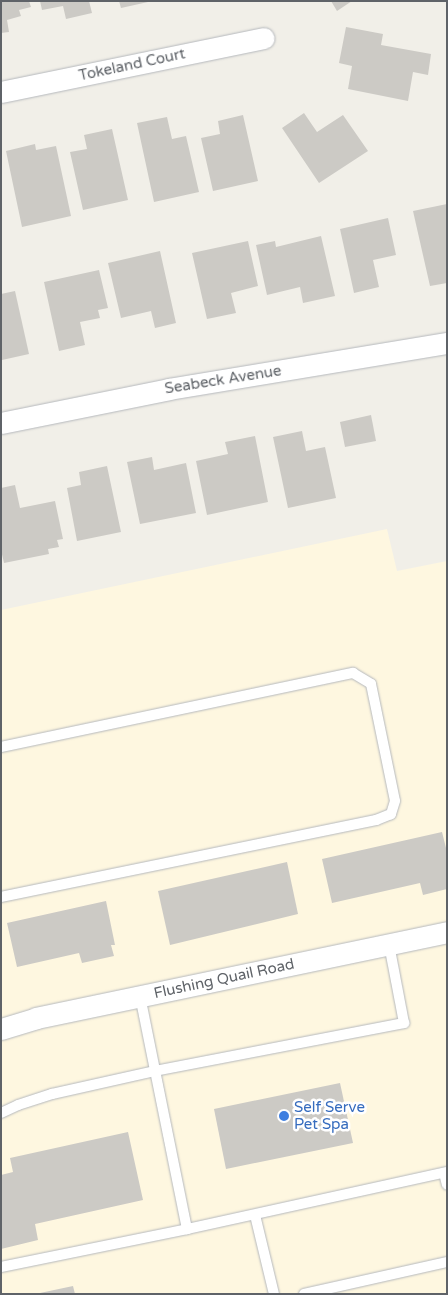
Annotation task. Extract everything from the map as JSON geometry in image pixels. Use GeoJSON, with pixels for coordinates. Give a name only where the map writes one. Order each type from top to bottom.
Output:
{"type":"FeatureCollection","features":[{"type":"Feature","properties":{"kind":"street","name":"Tokeland Court"},"geometry":{"type":"LineString","coordinates":[[1,92],[263,38]]}},
{"type":"Feature","properties":{"kind":"street","name":"Seabeck Avenue"},"geometry":{"type":"LineString","coordinates":[[1,423],[169,389],[447,343]]}},
{"type":"Feature","properties":{"kind":"street","name":"Flushing Quail Road"},"geometry":{"type":"LineString","coordinates":[[1,1029],[36,1018],[447,932]]}},
{"type":"Feature","properties":{"kind":"lane"},"geometry":{"type":"LineString","coordinates":[[1,746],[353,673],[371,684],[395,801],[391,814],[376,820],[1,897]]}},
{"type":"Feature","properties":{"kind":"lane"},"geometry":{"type":"LineString","coordinates":[[1,1113],[18,1105],[52,1094],[155,1071],[404,1023],[389,944]]}},
{"type":"Feature","properties":{"kind":"lane"},"geometry":{"type":"LineString","coordinates":[[140,996],[187,1229]]}},
{"type":"Feature","properties":{"kind":"lane"},"geometry":{"type":"LineString","coordinates":[[1,1267],[445,1173],[447,1185]]}},
{"type":"Feature","properties":{"kind":"lane"},"geometry":{"type":"LineString","coordinates":[[255,1214],[274,1294]]}},
{"type":"Feature","properties":{"kind":"lane"},"geometry":{"type":"LineString","coordinates":[[304,1294],[447,1262]]}},
{"type":"Feature","properties":{"kind":"shaded area"},"geometry":{"type":"Polygon","coordinates":[[[387,529],[397,571],[447,561],[447,1294],[1,1294],[1,610],[387,529]]]}},
{"type":"Feature","properties":{"kind":"building"},"geometry":{"type":"Polygon","coordinates":[[[1,1],[29,1],[31,7],[19,10],[21,16],[7,20],[9,32],[1,33],[1,1]]]}},
{"type":"Feature","properties":{"kind":"building"},"geometry":{"type":"Polygon","coordinates":[[[40,1],[89,1],[92,13],[66,19],[63,6],[42,10],[40,1]]]}},
{"type":"Feature","properties":{"kind":"building"},"geometry":{"type":"Polygon","coordinates":[[[119,1],[148,1],[148,2],[121,8],[119,1]]]}},
{"type":"Feature","properties":{"kind":"building"},"geometry":{"type":"Polygon","coordinates":[[[331,1],[352,1],[337,11],[331,1]]]}},
{"type":"Feature","properties":{"kind":"building"},"geometry":{"type":"Polygon","coordinates":[[[346,27],[383,34],[381,45],[431,54],[428,75],[413,72],[408,101],[348,89],[352,66],[339,63],[346,27]]]}},
{"type":"Feature","properties":{"kind":"building"},"geometry":{"type":"Polygon","coordinates":[[[304,113],[317,132],[343,115],[368,151],[319,183],[282,128],[304,113]]]}},
{"type":"Feature","properties":{"kind":"building"},"geometry":{"type":"Polygon","coordinates":[[[243,115],[258,181],[213,191],[201,138],[220,134],[218,121],[243,115]]]}},
{"type":"Feature","properties":{"kind":"building"},"geometry":{"type":"Polygon","coordinates":[[[167,117],[172,139],[186,136],[199,192],[154,202],[137,123],[167,117]]]}},
{"type":"Feature","properties":{"kind":"building"},"geometry":{"type":"Polygon","coordinates":[[[112,129],[128,200],[83,210],[70,152],[87,149],[84,135],[112,129]]]}},
{"type":"Feature","properties":{"kind":"building"},"geometry":{"type":"Polygon","coordinates":[[[35,144],[36,150],[56,146],[71,216],[22,227],[6,151],[35,144]]]}},
{"type":"Feature","properties":{"kind":"building"},"geometry":{"type":"Polygon","coordinates":[[[447,204],[447,283],[430,286],[413,211],[447,204]]]}},
{"type":"Feature","properties":{"kind":"building"},"geometry":{"type":"Polygon","coordinates":[[[388,218],[396,255],[373,260],[379,287],[354,293],[340,229],[388,218]]]}},
{"type":"Feature","properties":{"kind":"building"},"geometry":{"type":"Polygon","coordinates":[[[321,236],[335,296],[303,303],[300,287],[267,295],[256,245],[275,241],[276,247],[321,236]]]}},
{"type":"Feature","properties":{"kind":"building"},"geometry":{"type":"Polygon","coordinates":[[[248,241],[258,286],[231,293],[236,313],[207,319],[192,253],[248,241]]]}},
{"type":"Feature","properties":{"kind":"building"},"geometry":{"type":"Polygon","coordinates":[[[160,251],[176,323],[155,328],[151,311],[121,318],[108,263],[160,251]]]}},
{"type":"Feature","properties":{"kind":"building"},"geometry":{"type":"Polygon","coordinates":[[[99,270],[108,308],[98,310],[100,318],[80,322],[85,345],[59,351],[44,282],[99,270]]]}},
{"type":"Feature","properties":{"kind":"building"},"geometry":{"type":"Polygon","coordinates":[[[15,291],[29,354],[2,360],[1,294],[15,291]]]}},
{"type":"Feature","properties":{"kind":"building"},"geometry":{"type":"Polygon","coordinates":[[[371,415],[376,441],[345,447],[340,422],[371,415]]]}},
{"type":"Feature","properties":{"kind":"building"},"geometry":{"type":"Polygon","coordinates":[[[302,431],[306,451],[325,447],[336,498],[288,508],[273,437],[302,431]]]}},
{"type":"Feature","properties":{"kind":"building"},"geometry":{"type":"Polygon","coordinates":[[[255,436],[268,502],[207,515],[196,461],[228,454],[225,442],[255,436]]]}},
{"type":"Feature","properties":{"kind":"building"},"geometry":{"type":"Polygon","coordinates":[[[152,457],[154,470],[186,463],[196,513],[140,524],[127,462],[152,457]]]}},
{"type":"Feature","properties":{"kind":"building"},"geometry":{"type":"Polygon","coordinates":[[[107,466],[121,532],[77,541],[67,488],[81,485],[79,472],[107,466]]]}},
{"type":"Feature","properties":{"kind":"building"},"geometry":{"type":"Polygon","coordinates":[[[15,485],[20,508],[55,501],[63,539],[57,540],[59,547],[48,549],[49,554],[4,563],[1,550],[1,488],[15,485]]]}},
{"type":"Feature","properties":{"kind":"building"},"geometry":{"type":"Polygon","coordinates":[[[442,832],[447,852],[447,889],[423,895],[420,883],[332,903],[322,859],[442,832]]]}},
{"type":"Feature","properties":{"kind":"building"},"geometry":{"type":"Polygon","coordinates":[[[287,862],[298,914],[170,945],[158,891],[287,862]]]}},
{"type":"Feature","properties":{"kind":"building"},"geometry":{"type":"Polygon","coordinates":[[[106,901],[115,945],[111,945],[114,956],[82,963],[79,953],[17,967],[7,923],[106,901]]]}},
{"type":"Feature","properties":{"kind":"building"},"geometry":{"type":"Polygon","coordinates":[[[340,1083],[353,1143],[226,1169],[214,1109],[340,1083]]]}},
{"type":"Feature","properties":{"kind":"building"},"geometry":{"type":"Polygon","coordinates":[[[128,1132],[143,1200],[35,1224],[38,1240],[1,1249],[1,1175],[13,1172],[10,1158],[128,1132]]]}},
{"type":"Feature","properties":{"kind":"building"},"geometry":{"type":"Polygon","coordinates":[[[73,1286],[75,1294],[40,1294],[40,1293],[73,1286]]]}},
{"type":"Feature","properties":{"kind":"place","name":"Self Serve Pet Spa"},"geometry":{"type":"Point","coordinates":[284,1116]}}]}
